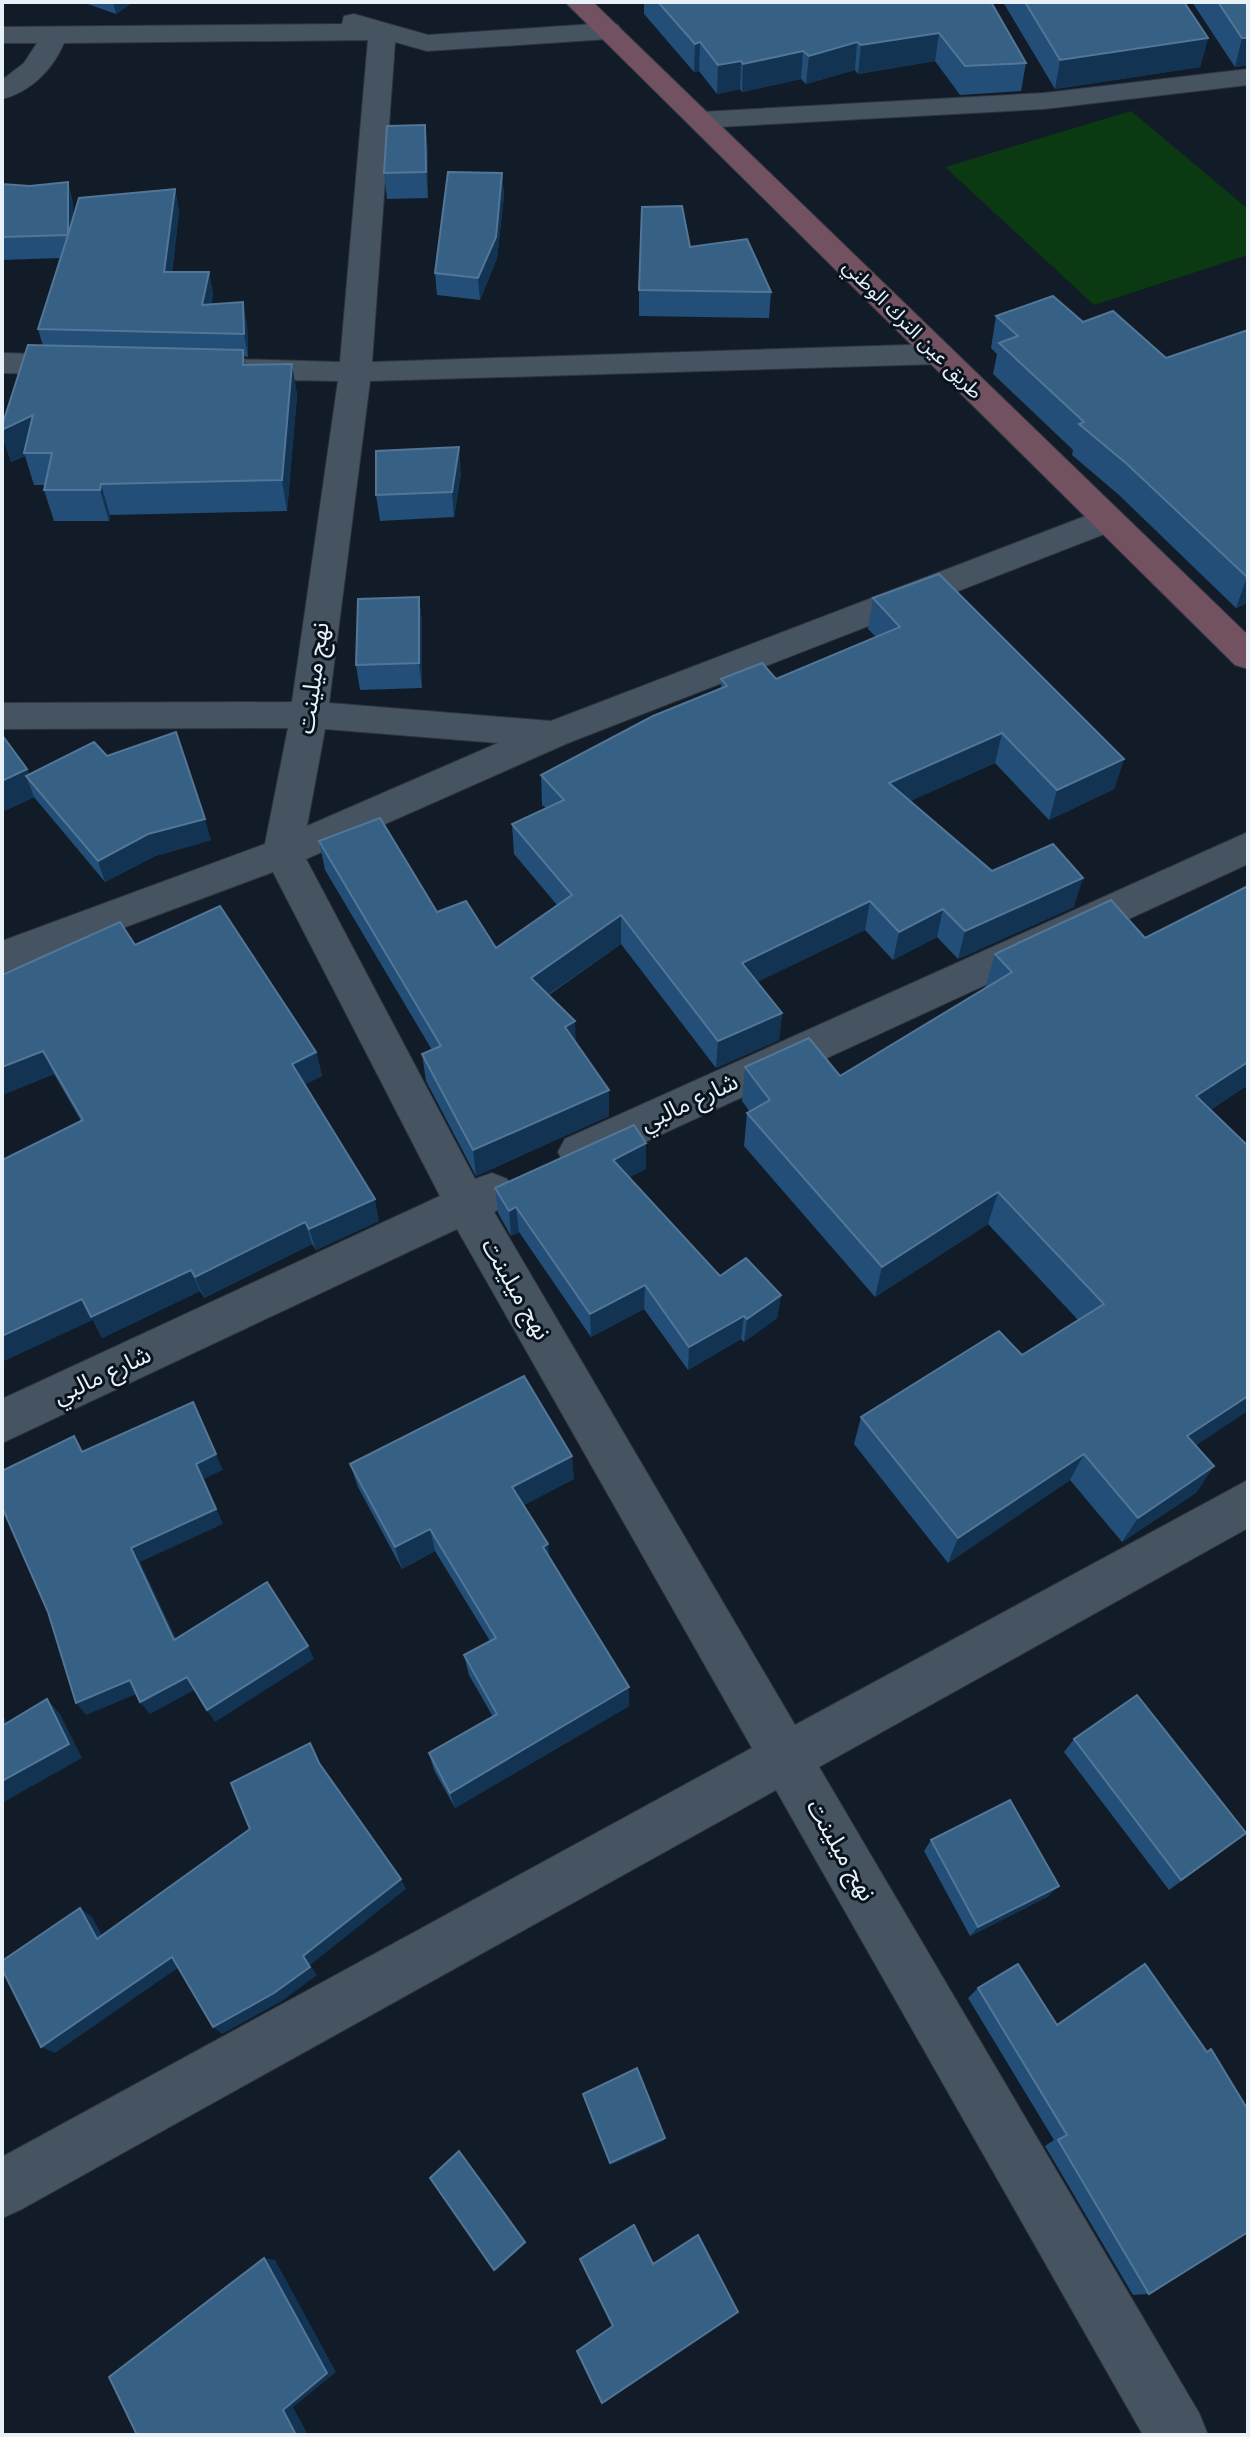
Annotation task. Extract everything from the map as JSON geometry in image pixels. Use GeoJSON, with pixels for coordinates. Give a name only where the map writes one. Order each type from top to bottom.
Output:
{"type":"FeatureCollection","features":[{"type":"Feature","properties":{"kind":"main road","name":"طريق عين الترك الوطني"},"geometry":{"type":"LineString","coordinates":[[595,13],[1248,656]]}},
{"type":"Feature","properties":{"kind":"street"},"geometry":{"type":"LineString","coordinates":[[313,7],[382,32],[427,43],[509,39],[595,13]]}},
{"type":"Feature","properties":{"kind":"street"},"geometry":{"type":"LineString","coordinates":[[509,39],[538,21],[546,12]]}},
{"type":"Feature","properties":{"kind":"street"},"geometry":{"type":"LineString","coordinates":[[2,35],[382,32]]}},
{"type":"Feature","properties":{"kind":"street","name":"نهج ميلينت"},"geometry":{"type":"LineString","coordinates":[[382,32],[355,372],[309,715],[283,853],[466,1204],[1177,2435]]}},
{"type":"Feature","properties":{"kind":"street"},"geometry":{"type":"LineString","coordinates":[[2,91],[30,76],[47,56],[53,35]]}},
{"type":"Feature","properties":{"kind":"street"},"geometry":{"type":"LineString","coordinates":[[1208,54],[1236,78]]}},
{"type":"Feature","properties":{"kind":"street"},"geometry":{"type":"LineString","coordinates":[[1030,76],[1044,101]]}},
{"type":"Feature","properties":{"kind":"street"},"geometry":{"type":"LineString","coordinates":[[701,120],[1044,101],[1236,78]]}},
{"type":"Feature","properties":{"kind":"street"},"geometry":{"type":"LineString","coordinates":[[201,368],[355,372],[939,354]]}},
{"type":"Feature","properties":{"kind":"street"},"geometry":{"type":"LineString","coordinates":[[2,363],[109,366]]}},
{"type":"Feature","properties":{"kind":"street"},"geometry":{"type":"LineString","coordinates":[[2,957],[283,853],[555,734],[1108,520]]}},
{"type":"Feature","properties":{"kind":"street"},"geometry":{"type":"LineString","coordinates":[[2,716],[309,715],[555,734]]}},
{"type":"Feature","properties":{"kind":"street","name":"شارع مالبي"},"geometry":{"type":"LineString","coordinates":[[2,1422],[531,1174],[1248,847]]}},
{"type":"Feature","properties":{"kind":"street"},"geometry":{"type":"LineString","coordinates":[[2,2189],[1248,1503]]}},
{"type":"Feature","properties":{"kind":"green space"},"geometry":{"type":"Polygon","coordinates":[[[1131,111],[1248,209],[1248,255],[1094,305],[945,167],[1131,111]]]}},
{"type":"Feature","properties":{"kind":"building"},"geometry":{"type":"Polygon","coordinates":[[[658,2],[991,2],[1026,63],[965,66],[939,33],[861,45],[857,42],[809,56],[803,51],[743,64],[741,61],[718,65],[700,42],[695,44],[658,2]]]}},
{"type":"Feature","properties":{"kind":"building"},"geometry":{"type":"Polygon","coordinates":[[[1025,2],[1184,2],[1208,38],[1060,60],[1025,2]]]}},
{"type":"Feature","properties":{"kind":"building"},"geometry":{"type":"Polygon","coordinates":[[[1218,2],[1248,2],[1248,38],[1242,38],[1218,2]]]}},
{"type":"Feature","properties":{"kind":"building"},"geometry":{"type":"Polygon","coordinates":[[[425,125],[426,172],[384,173],[387,126],[425,125]]]}},
{"type":"Feature","properties":{"kind":"building"},"geometry":{"type":"Polygon","coordinates":[[[448,172],[502,173],[496,237],[478,278],[435,273],[448,172]]]}},
{"type":"Feature","properties":{"kind":"building"},"geometry":{"type":"Polygon","coordinates":[[[68,182],[68,235],[2,237],[2,184],[30,186],[68,182]]]}},
{"type":"Feature","properties":{"kind":"building"},"geometry":{"type":"Polygon","coordinates":[[[175,189],[164,272],[209,272],[202,305],[243,302],[244,334],[38,329],[79,198],[175,189]]]}},
{"type":"Feature","properties":{"kind":"building"},"geometry":{"type":"Polygon","coordinates":[[[682,206],[690,247],[747,239],[771,292],[639,290],[642,207],[682,206]]]}},
{"type":"Feature","properties":{"kind":"building"},"geometry":{"type":"Polygon","coordinates":[[[1053,296],[1083,322],[1113,311],[1166,358],[1248,330],[1248,577],[1127,464],[1079,424],[1084,422],[999,343],[1018,336],[996,316],[1053,296]]]}},
{"type":"Feature","properties":{"kind":"building"},"geometry":{"type":"Polygon","coordinates":[[[28,345],[243,350],[243,365],[292,364],[282,480],[101,484],[100,490],[44,490],[52,453],[24,453],[33,415],[2,430],[28,345]]]}},
{"type":"Feature","properties":{"kind":"building"},"geometry":{"type":"Polygon","coordinates":[[[459,447],[452,492],[376,495],[376,451],[459,447]]]}},
{"type":"Feature","properties":{"kind":"building"},"geometry":{"type":"Polygon","coordinates":[[[939,574],[1124,759],[1057,790],[1002,733],[889,783],[992,871],[1053,844],[1083,878],[965,931],[943,909],[899,932],[870,901],[742,963],[782,1013],[718,1041],[621,915],[531,978],[575,1021],[565,1027],[609,1090],[473,1150],[422,1054],[441,1046],[319,841],[380,818],[437,912],[466,901],[496,948],[572,895],[512,824],[564,800],[541,775],[653,716],[727,686],[721,679],[762,663],[776,679],[900,627],[873,598],[939,574]]]}},
{"type":"Feature","properties":{"kind":"building"},"geometry":{"type":"Polygon","coordinates":[[[419,597],[419,663],[356,665],[358,599],[419,597]]]}},
{"type":"Feature","properties":{"kind":"building"},"geometry":{"type":"Polygon","coordinates":[[[176,732],[205,819],[148,834],[98,861],[26,776],[94,742],[107,756],[176,732]]]}},
{"type":"Feature","properties":{"kind":"building"},"geometry":{"type":"Polygon","coordinates":[[[2,735],[27,769],[2,781],[2,735]]]}},
{"type":"Feature","properties":{"kind":"building"},"geometry":{"type":"Polygon","coordinates":[[[1248,886],[1248,1062],[1196,1096],[1248,1146],[1248,1396],[1187,1436],[1214,1466],[1138,1518],[1084,1454],[958,1538],[861,1417],[999,1331],[1022,1355],[1104,1304],[998,1192],[882,1267],[747,1113],[770,1100],[745,1067],[809,1038],[840,1076],[1012,972],[995,954],[1111,900],[1145,938],[1248,886]]]}},
{"type":"Feature","properties":{"kind":"building"},"geometry":{"type":"Polygon","coordinates":[[[220,906],[316,1052],[292,1064],[375,1199],[309,1229],[305,1222],[195,1277],[191,1270],[91,1317],[82,1299],[2,1336],[2,1160],[83,1120],[43,1051],[2,1067],[2,975],[120,922],[135,945],[220,906]]]}},
{"type":"Feature","properties":{"kind":"building"},"geometry":{"type":"Polygon","coordinates":[[[634,1125],[646,1143],[613,1160],[720,1276],[746,1258],[781,1295],[747,1319],[744,1316],[689,1347],[645,1285],[590,1314],[516,1207],[509,1211],[495,1188],[634,1125]]]}},
{"type":"Feature","properties":{"kind":"building"},"geometry":{"type":"Polygon","coordinates":[[[524,1376],[572,1456],[512,1487],[548,1544],[543,1547],[629,1687],[450,1793],[429,1753],[497,1714],[464,1655],[496,1638],[430,1529],[395,1547],[350,1464],[524,1376]]]}},
{"type":"Feature","properties":{"kind":"building"},"geometry":{"type":"Polygon","coordinates":[[[193,1402],[216,1454],[196,1464],[216,1509],[131,1548],[174,1640],[267,1582],[308,1646],[207,1710],[187,1677],[140,1702],[130,1680],[76,1703],[48,1612],[2,1507],[2,1471],[74,1436],[82,1452],[193,1402]]]}},
{"type":"Feature","properties":{"kind":"building"},"geometry":{"type":"Polygon","coordinates":[[[1137,1695],[1246,1833],[1181,1880],[1074,1739],[1137,1695]]]}},
{"type":"Feature","properties":{"kind":"building"},"geometry":{"type":"Polygon","coordinates":[[[47,1699],[69,1744],[2,1781],[2,1726],[47,1699]]]}},
{"type":"Feature","properties":{"kind":"building"},"geometry":{"type":"Polygon","coordinates":[[[310,1743],[319,1763],[401,1879],[303,1956],[310,1967],[274,1993],[213,2027],[172,1957],[41,2047],[2,1969],[2,1961],[80,1908],[97,1939],[250,1829],[231,1783],[310,1743]]]}},
{"type":"Feature","properties":{"kind":"building"},"geometry":{"type":"Polygon","coordinates":[[[1010,1800],[1059,1886],[978,1927],[931,1840],[1010,1800]]]}},
{"type":"Feature","properties":{"kind":"building"},"geometry":{"type":"Polygon","coordinates":[[[1018,1964],[1057,2025],[1145,1964],[1207,2052],[1211,2049],[1248,2110],[1248,2232],[1149,2294],[1058,2140],[1067,2135],[978,1988],[1018,1964]]]}},
{"type":"Feature","properties":{"kind":"building"},"geometry":{"type":"Polygon","coordinates":[[[637,2068],[665,2138],[610,2163],[583,2094],[637,2068]]]}},
{"type":"Feature","properties":{"kind":"building"},"geometry":{"type":"Polygon","coordinates":[[[459,2151],[525,2242],[494,2270],[430,2178],[459,2151]]]}},
{"type":"Feature","properties":{"kind":"building"},"geometry":{"type":"Polygon","coordinates":[[[634,2225],[653,2264],[698,2235],[738,2312],[602,2403],[577,2351],[613,2326],[580,2259],[634,2225]]]}},
{"type":"Feature","properties":{"kind":"building"},"geometry":{"type":"Polygon","coordinates":[[[264,2258],[327,2373],[283,2410],[296,2435],[137,2435],[109,2377],[264,2258]]]}}]}
